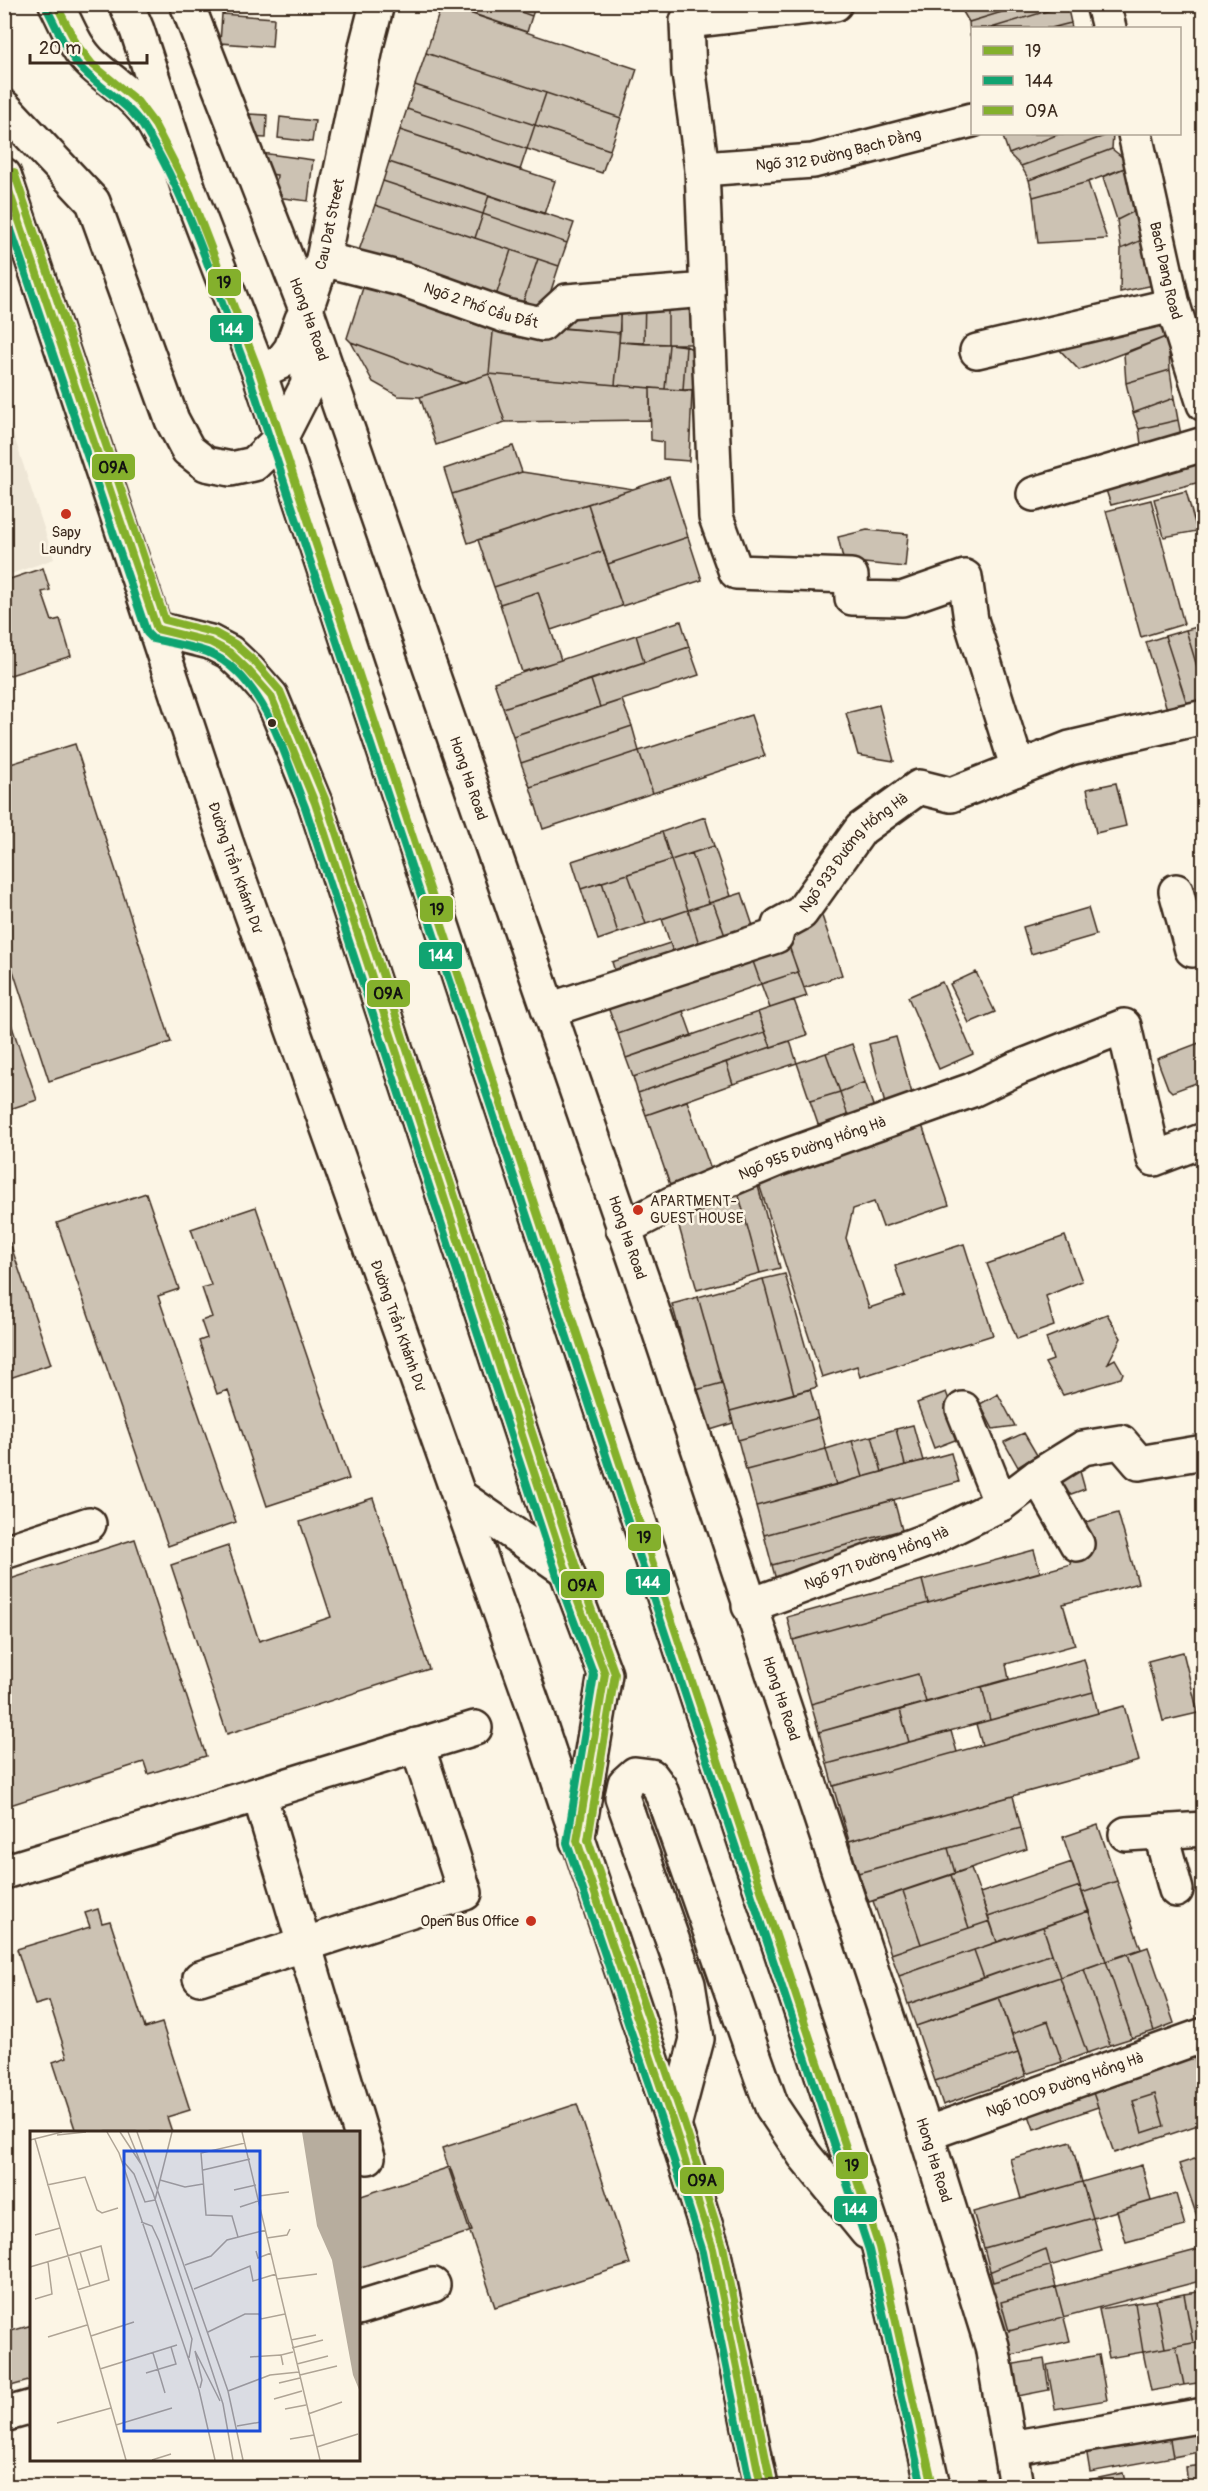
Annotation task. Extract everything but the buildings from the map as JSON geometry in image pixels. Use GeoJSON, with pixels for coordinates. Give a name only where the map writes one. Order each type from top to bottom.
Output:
{"type":"FeatureCollection","features":[{"type":"Feature","properties":{"kind":"main road"},"geometry":{"type":"LineString","coordinates":[[56,4],[77,45],[92,64],[137,101],[155,125],[190,193]]}},
{"type":"Feature","properties":{"kind":"main road"},"geometry":{"type":"LineString","coordinates":[[126,4],[137,30],[190,193],[259,372],[879,2247],[933,2487]]}},
{"type":"Feature","properties":{"kind":"main road","name":"Hong Ha Road"},"geometry":{"type":"LineString","coordinates":[[186,4],[306,309],[645,1288],[926,2134],[992,2346],[1016,2487]]}},
{"type":"Feature","properties":{"kind":"main road","name":"Cau Dat Street"},"geometry":{"type":"LineString","coordinates":[[4,107],[93,202],[172,420],[188,450],[206,464],[231,469],[254,464],[280,438],[308,384],[306,309],[323,259],[377,4]]}},
{"type":"Feature","properties":{"kind":"main road"},"geometry":{"type":"LineString","coordinates":[[835,4],[687,21],[689,73],[702,169],[716,517],[736,572],[850,576],[852,598],[902,599],[965,577],[971,620],[1018,769]]}},
{"type":"Feature","properties":{"kind":"main road"},"geometry":{"type":"LineString","coordinates":[[1103,4],[1109,27]]}},
{"type":"Feature","properties":{"kind":"main road","name":"Ngõ 312 Đường Bạch Đằng"},"geometry":{"type":"LineString","coordinates":[[702,169],[813,161],[971,120]]}},
{"type":"Feature","properties":{"kind":"main road","name":"Bach Dang Road"},"geometry":{"type":"LineString","coordinates":[[1135,135],[1173,305],[1203,402]]}},
{"type":"Feature","properties":{"kind":"main road","name":"Đường Trần Khánh Dư"},"geometry":{"type":"LineString","coordinates":[[4,175],[226,842],[534,1710],[674,2126],[713,2250],[761,2487]]}},
{"type":"Feature","properties":{"kind":"main road","name":"Ngõ 2 Phố Cầu Đất"},"geometry":{"type":"LineString","coordinates":[[323,259],[405,280],[506,316],[542,324],[567,301],[706,290]]}},
{"type":"Feature","properties":{"kind":"main road"},"geometry":{"type":"LineString","coordinates":[[977,351],[1173,305]]}},
{"type":"Feature","properties":{"kind":"main road"},"geometry":{"type":"LineString","coordinates":[[259,372],[281,363],[291,349],[306,309]]}},
{"type":"Feature","properties":{"kind":"main road"},"geometry":{"type":"LineString","coordinates":[[1034,494],[1203,444]]}},
{"type":"Feature","properties":{"kind":"main road"},"geometry":{"type":"LineString","coordinates":[[157,629],[210,642],[230,652],[271,696],[315,803],[566,1570],[605,1674],[577,1841]]}},
{"type":"Feature","properties":{"kind":"main road","name":"Ngõ 933 Đường Hồng Hà"},"geometry":{"type":"LineString","coordinates":[[549,1010],[776,936],[779,925],[801,913],[861,829],[920,788],[951,795],[1070,748],[1203,717]]}},
{"type":"Feature","properties":{"kind":"main road"},"geometry":{"type":"LineString","coordinates":[[1176,891],[1192,950],[1203,946]]}},
{"type":"Feature","properties":{"kind":"main road","name":"Ngõ 955 Đường Hồng Hà"},"geometry":{"type":"LineString","coordinates":[[623,1229],[671,1204],[778,1159],[972,1090],[1018,1068],[1124,1026],[1154,1159],[1203,1140]]}},
{"type":"Feature","properties":{"kind":"main road"},"geometry":{"type":"LineString","coordinates":[[963,1409],[1001,1504]]}},
{"type":"Feature","properties":{"kind":"main road","name":"Ngõ 971 Đường Hồng Hà"},"geometry":{"type":"LineString","coordinates":[[749,1606],[930,1539],[1001,1504],[1038,1476],[1083,1448],[1121,1442],[1138,1463],[1203,1452]]}},
{"type":"Feature","properties":{"kind":"main road"},"geometry":{"type":"LineString","coordinates":[[1038,1476],[1077,1544]]}},
{"type":"Feature","properties":{"kind":"main road"},"geometry":{"type":"LineString","coordinates":[[459,1496],[566,1570]]}},
{"type":"Feature","properties":{"kind":"main road"},"geometry":{"type":"LineString","coordinates":[[4,1552],[89,1524]]}},
{"type":"Feature","properties":{"kind":"main road"},"geometry":{"type":"LineString","coordinates":[[4,1872],[475,1728]]}},
{"type":"Feature","properties":{"kind":"main road"},"geometry":{"type":"LineString","coordinates":[[200,1978],[465,1893],[417,1745]]}},
{"type":"Feature","properties":{"kind":"main road"},"geometry":{"type":"LineString","coordinates":[[674,2126],[697,2039],[688,1984],[622,1797],[625,1783],[634,1774],[651,1776],[660,1788],[772,2107],[804,2155],[879,2247]]}},
{"type":"Feature","properties":{"kind":"main road"},"geometry":{"type":"LineString","coordinates":[[259,1794],[368,2157]]}},
{"type":"Feature","properties":{"kind":"main road"},"geometry":{"type":"LineString","coordinates":[[1126,1834],[1203,1829]]}},
{"type":"Feature","properties":{"kind":"main road"},"geometry":{"type":"LineString","coordinates":[[1160,1831],[1176,1890]]}},
{"type":"Feature","properties":{"kind":"main road","name":"Ngõ 1009 Đường Hồng Hà"},"geometry":{"type":"LineString","coordinates":[[926,2134],[1203,2035]]}},
{"type":"Feature","properties":{"kind":"main road"},"geometry":{"type":"LineString","coordinates":[[360,2307],[433,2285]]}},
{"type":"Feature","properties":{"kind":"main road"},"geometry":{"type":"LineString","coordinates":[[4,2415],[30,2408]]}},
{"type":"Feature","properties":{"kind":"main road"},"geometry":{"type":"LineString","coordinates":[[1010,2448],[1203,2415]]}},
{"type":"Feature","properties":{"kind":"shaded area"},"geometry":{"type":"Polygon","coordinates":[[[5,409],[54,559],[4,576],[5,409]]]}},
{"type":"Feature","properties":{"kind":"transit line","name":"19"},"geometry":{"type":"LineString","coordinates":[[56,4],[77,45],[92,64],[137,101],[155,125],[190,193],[259,372],[879,2247],[933,2486]]}},
{"type":"Feature","properties":{"kind":"transit line","name":"144"},"geometry":{"type":"LineString","coordinates":[[47,9],[63,42],[78,64],[133,114],[162,159],[203,251],[249,376],[869,2250],[922,2486]]}},
{"type":"Feature","properties":{"kind":"transit line","name":"09A"},"geometry":{"type":"LineString","coordinates":[[14,172],[165,620],[215,633],[235,644],[256,663],[280,691],[325,799],[576,1567],[615,1674],[588,1840],[684,2123],[723,2246],[771,2484]]}},
{"type":"Feature","properties":{"kind":"transit line","name":"19"},"geometry":{"type":"LineString","coordinates":[[4,176],[157,629],[210,642],[229,652],[248,670],[271,696],[315,803],[566,1570],[605,1674],[577,1841],[674,2126],[713,2249],[761,2486]]}},
{"type":"Feature","properties":{"kind":"transit line","name":"144"},"geometry":{"type":"LineString","coordinates":[[4,209],[147,633],[153,639],[201,650],[227,663],[258,697],[280,741],[305,807],[556,1573],[594,1675],[567,1843],[664,2129],[703,2252],[750,2486]]}},
{"type":"Feature","properties":{"kind":"place","name":"Sapy Laundry"},"geometry":{"type":"Point","coordinates":[66,514]}},
{"type":"Feature","properties":{"kind":"place","name":"APARTMENT- GUEST HOUSE"},"geometry":{"type":"Point","coordinates":[638,1210]}},
{"type":"Feature","properties":{"kind":"place","name":"Open Bus Office"},"geometry":{"type":"Point","coordinates":[531,1921]}}]}
